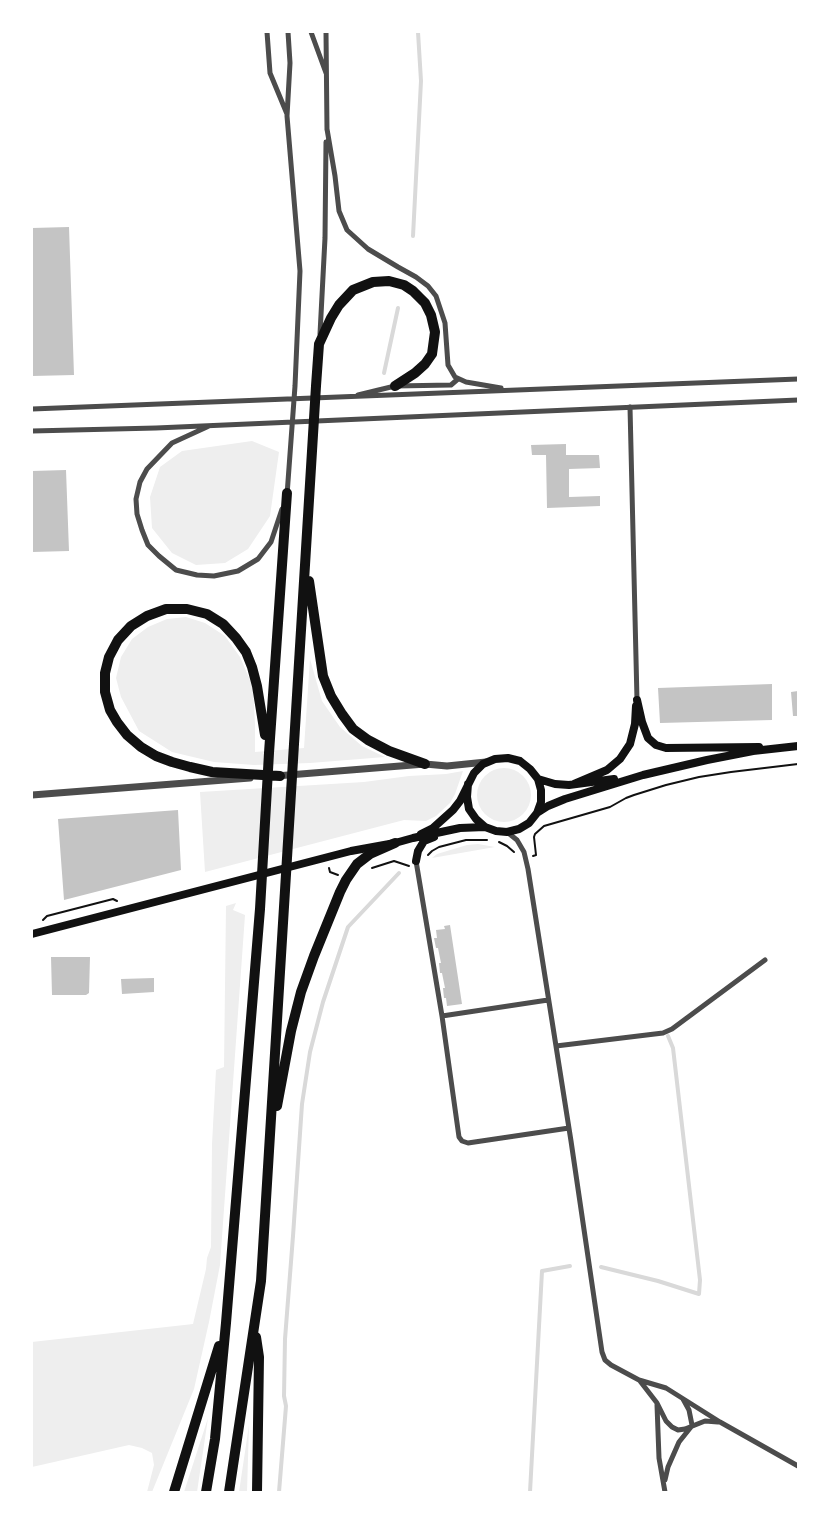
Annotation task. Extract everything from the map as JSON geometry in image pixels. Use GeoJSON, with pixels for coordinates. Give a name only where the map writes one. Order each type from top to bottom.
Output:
{"type":"FeatureCollection","features":[{"type":"Feature","properties":{"kind":"highway"},"geometry":{"type":"LineString","coordinates":[[229,1492],[261,1281],[319,344],[339,305],[353,290],[374,282],[389,281],[404,285],[414,291],[425,303],[435,332],[432,354],[425,364],[395,386]]}},
{"type":"Feature","properties":{"kind":"highway"},"geometry":{"type":"LineString","coordinates":[[206,1492],[215,1439],[226,1323],[260,909],[268,753],[287,493]]}},
{"type":"Feature","properties":{"kind":"highway"},"geometry":{"type":"LineString","coordinates":[[305,563],[319,661],[322,676],[331,696],[353,729],[368,740],[389,751],[425,764]]}},
{"type":"Feature","properties":{"kind":"highway"},"geometry":{"type":"LineString","coordinates":[[268,753],[252,667],[246,652],[223,624],[207,614],[187,609],[166,609],[147,616],[118,640],[109,657],[105,673],[105,692],[110,710],[117,722],[141,747],[156,756],[190,768],[212,772],[280,776]]}},
{"type":"Feature","properties":{"kind":"highway"},"geometry":{"type":"LineString","coordinates":[[266,1177],[289,1040],[301,992],[314,956],[346,880],[357,864],[395,843]]}},
{"type":"Feature","properties":{"kind":"highway"},"geometry":{"type":"LineString","coordinates":[[174,1492],[226,1323]]}},
{"type":"Feature","properties":{"kind":"highway"},"geometry":{"type":"LineString","coordinates":[[255,1325],[259,1357],[256,1492]]}},
{"type":"Feature","properties":{"kind":"highway"},"geometry":{"type":"LineString","coordinates":[[168,1492],[193,1433]]}},
{"type":"Feature","properties":{"kind":"main road"},"geometry":{"type":"LineString","coordinates":[[637,700],[648,738],[656,745],[666,748],[796,747]]}},
{"type":"Feature","properties":{"kind":"main road"},"geometry":{"type":"LineString","coordinates":[[574,784],[608,770],[620,759],[630,744],[637,700]]}},
{"type":"Feature","properties":{"kind":"main road"},"geometry":{"type":"LineString","coordinates":[[537,813],[548,806],[636,777],[707,759],[796,747]]}},
{"type":"Feature","properties":{"kind":"main road"},"geometry":{"type":"LineString","coordinates":[[413,838],[433,828],[453,810],[474,773],[483,764],[495,759],[508,758],[520,761],[530,769],[538,779],[541,802],[537,813],[529,823],[507,832],[496,831],[485,827],[470,809],[467,797],[468,784]]}},
{"type":"Feature","properties":{"kind":"main road"},"geometry":{"type":"LineString","coordinates":[[538,779],[555,784],[574,784],[636,777]]}},
{"type":"Feature","properties":{"kind":"main road"},"geometry":{"type":"LineString","coordinates":[[417,861],[418,851],[424,841],[460,828],[485,827]]}},
{"type":"Feature","properties":{"kind":"main road"},"geometry":{"type":"LineString","coordinates":[[32,934],[351,851],[444,833]]}},
{"type":"Feature","properties":{"kind":"street"},"geometry":{"type":"LineString","coordinates":[[267,32],[270,73],[287,116]]}},
{"type":"Feature","properties":{"kind":"street"},"geometry":{"type":"LineString","coordinates":[[209,426],[172,443],[159,456],[140,482],[136,499],[141,530],[148,545],[159,556],[176,570],[214,576],[238,571],[258,559],[270,542],[287,493],[300,272],[287,116],[290,63],[288,32]]}},
{"type":"Feature","properties":{"kind":"street"},"geometry":{"type":"LineString","coordinates":[[311,32],[327,77]]}},
{"type":"Feature","properties":{"kind":"street"},"geometry":{"type":"LineString","coordinates":[[319,344],[325,238],[326,32]]}},
{"type":"Feature","properties":{"kind":"street"},"geometry":{"type":"LineString","coordinates":[[327,129],[339,211],[347,230],[368,249],[416,277],[436,296],[445,323],[448,365],[454,377],[466,382],[514,390]]}},
{"type":"Feature","properties":{"kind":"street"},"geometry":{"type":"LineString","coordinates":[[348,398],[395,386],[451,385],[458,379]]}},
{"type":"Feature","properties":{"kind":"street"},"geometry":{"type":"LineString","coordinates":[[32,409],[798,379]]}},
{"type":"Feature","properties":{"kind":"street"},"geometry":{"type":"LineString","coordinates":[[32,431],[209,426],[798,400]]}},
{"type":"Feature","properties":{"kind":"street"},"geometry":{"type":"LineString","coordinates":[[630,407],[637,700]]}},
{"type":"Feature","properties":{"kind":"street"},"geometry":{"type":"LineString","coordinates":[[32,795],[425,764],[447,766],[491,761]]}},
{"type":"Feature","properties":{"kind":"street"},"geometry":{"type":"LineString","coordinates":[[507,832],[518,840],[528,869],[605,1360],[639,1380],[666,1388],[720,1422],[798,1466]]}},
{"type":"Feature","properties":{"kind":"street"},"geometry":{"type":"LineString","coordinates":[[417,861],[459,1137],[462,1142],[468,1143],[569,1128]]}},
{"type":"Feature","properties":{"kind":"street"},"geometry":{"type":"LineString","coordinates":[[556,1046],[663,1033],[672,1029],[765,960]]}},
{"type":"Feature","properties":{"kind":"street"},"geometry":{"type":"LineString","coordinates":[[442,1016],[548,1000]]}},
{"type":"Feature","properties":{"kind":"street"},"geometry":{"type":"LineString","coordinates":[[639,1380],[672,1427],[678,1430],[705,1421],[720,1422]]}},
{"type":"Feature","properties":{"kind":"street"},"geometry":{"type":"LineString","coordinates":[[664,1485],[673,1454],[692,1425],[689,1410],[682,1398]]}},
{"type":"Feature","properties":{"kind":"street"},"geometry":{"type":"LineString","coordinates":[[657,1403],[659,1458],[665,1492]]}},
{"type":"Feature","properties":{"kind":"path"},"geometry":{"type":"LineString","coordinates":[[536,855],[535,834],[548,824],[610,807],[626,798],[666,785],[731,772],[798,764]]}},
{"type":"Feature","properties":{"kind":"path"},"geometry":{"type":"LineString","coordinates":[[427,856],[439,847],[466,840],[489,840]]}},
{"type":"Feature","properties":{"kind":"path"},"geometry":{"type":"LineString","coordinates":[[496,841],[507,846],[517,858]]}},
{"type":"Feature","properties":{"kind":"path"},"geometry":{"type":"LineString","coordinates":[[371,868],[394,861],[402,862],[407,866]]}},
{"type":"Feature","properties":{"kind":"path"},"geometry":{"type":"LineString","coordinates":[[330,872],[339,875]]}},
{"type":"Feature","properties":{"kind":"path"},"geometry":{"type":"LineString","coordinates":[[45,920],[47,916],[113,899],[117,901]]}},
{"type":"Feature","properties":{"kind":"shaded area"},"geometry":{"type":"Polygon","coordinates":[[[252,441],[279,452],[270,516],[248,549],[225,563],[196,565],[172,553],[152,528],[150,497],[160,467],[182,451],[252,441]]]}},
{"type":"Feature","properties":{"kind":"shaded area"},"geometry":{"type":"Polygon","coordinates":[[[186,617],[205,623],[225,636],[240,657],[253,687],[255,752],[304,748],[310,659],[322,701],[340,727],[362,746],[385,757],[254,765],[214,762],[172,752],[139,731],[121,697],[116,678],[121,657],[132,639],[148,627],[167,619],[186,617]]]}},
{"type":"Feature","properties":{"kind":"shaded area"},"geometry":{"type":"Polygon","coordinates":[[[504,768],[514,770],[523,776],[529,785],[531,795],[529,805],[523,814],[514,820],[504,822],[494,820],[485,814],[479,805],[477,795],[479,785],[485,776],[494,770],[504,768]]]}},
{"type":"Feature","properties":{"kind":"shaded area"},"geometry":{"type":"Polygon","coordinates":[[[463,771],[450,803],[436,816],[426,821],[404,820],[205,872],[200,792],[364,782],[463,771]]]}},
{"type":"Feature","properties":{"kind":"shaded area"},"geometry":{"type":"Polygon","coordinates":[[[478,844],[495,847],[432,858],[437,854],[478,844]]]}},
{"type":"Feature","properties":{"kind":"shaded area"},"geometry":{"type":"Polygon","coordinates":[[[236,903],[233,910],[245,915],[220,1265],[194,1389],[152,1492],[147,1492],[154,1465],[152,1453],[129,1445],[32,1467],[32,1342],[193,1324],[211,1247],[212,1144],[216,1070],[224,1067],[226,906],[236,903]]]}},
{"type":"Feature","properties":{"kind":"shaded area"},"geometry":{"type":"Polygon","coordinates":[[[208,1418],[197,1492],[184,1492],[208,1418]]]}},
{"type":"Feature","properties":{"kind":"shaded area"},"geometry":{"type":"Polygon","coordinates":[[[249,1425],[247,1492],[239,1492],[249,1425]]]}},
{"type":"Feature","properties":{"kind":"building"},"geometry":{"type":"Polygon","coordinates":[[[69,227],[74,375],[32,376],[32,228],[69,227]]]}},
{"type":"Feature","properties":{"kind":"building"},"geometry":{"type":"Polygon","coordinates":[[[566,444],[566,455],[599,455],[600,468],[569,469],[569,497],[600,496],[600,506],[547,508],[546,455],[532,455],[531,445],[566,444]]]}},
{"type":"Feature","properties":{"kind":"building"},"geometry":{"type":"Polygon","coordinates":[[[66,470],[69,551],[32,552],[32,471],[66,470]]]}},
{"type":"Feature","properties":{"kind":"building"},"geometry":{"type":"Polygon","coordinates":[[[772,684],[772,720],[660,723],[658,688],[772,684]]]}},
{"type":"Feature","properties":{"kind":"building"},"geometry":{"type":"Polygon","coordinates":[[[798,691],[798,716],[793,716],[791,692],[798,691]]]}},
{"type":"Feature","properties":{"kind":"building"},"geometry":{"type":"Polygon","coordinates":[[[178,810],[181,870],[64,900],[58,819],[178,810]]]}},
{"type":"Feature","properties":{"kind":"building"},"geometry":{"type":"Polygon","coordinates":[[[450,925],[462,1004],[447,1006],[442,973],[440,973],[439,963],[441,963],[434,938],[437,938],[436,930],[445,929],[444,926],[450,925]]]}},
{"type":"Feature","properties":{"kind":"building"},"geometry":{"type":"Polygon","coordinates":[[[51,957],[90,957],[89,993],[86,995],[52,995],[51,957]]]}},
{"type":"Feature","properties":{"kind":"building"},"geometry":{"type":"Polygon","coordinates":[[[154,978],[154,992],[122,994],[121,979],[154,978]]]}},
{"type":"Feature","properties":{"kind":"waterway"},"geometry":{"type":"LineString","coordinates":[[413,236],[421,81],[418,32]]}},
{"type":"Feature","properties":{"kind":"waterway"},"geometry":{"type":"LineString","coordinates":[[384,373],[398,308]]}},
{"type":"Feature","properties":{"kind":"waterway"},"geometry":{"type":"LineString","coordinates":[[279,1492],[286,1406],[284,1396],[285,1339],[302,1104],[310,1052],[323,1002],[348,927],[399,873]]}},
{"type":"Feature","properties":{"kind":"waterway"},"geometry":{"type":"LineString","coordinates":[[601,1267],[699,1294],[700,1280],[673,1048],[668,1036]]}},
{"type":"Feature","properties":{"kind":"waterway"},"geometry":{"type":"LineString","coordinates":[[530,1492],[542,1271],[570,1266]]}}]}
